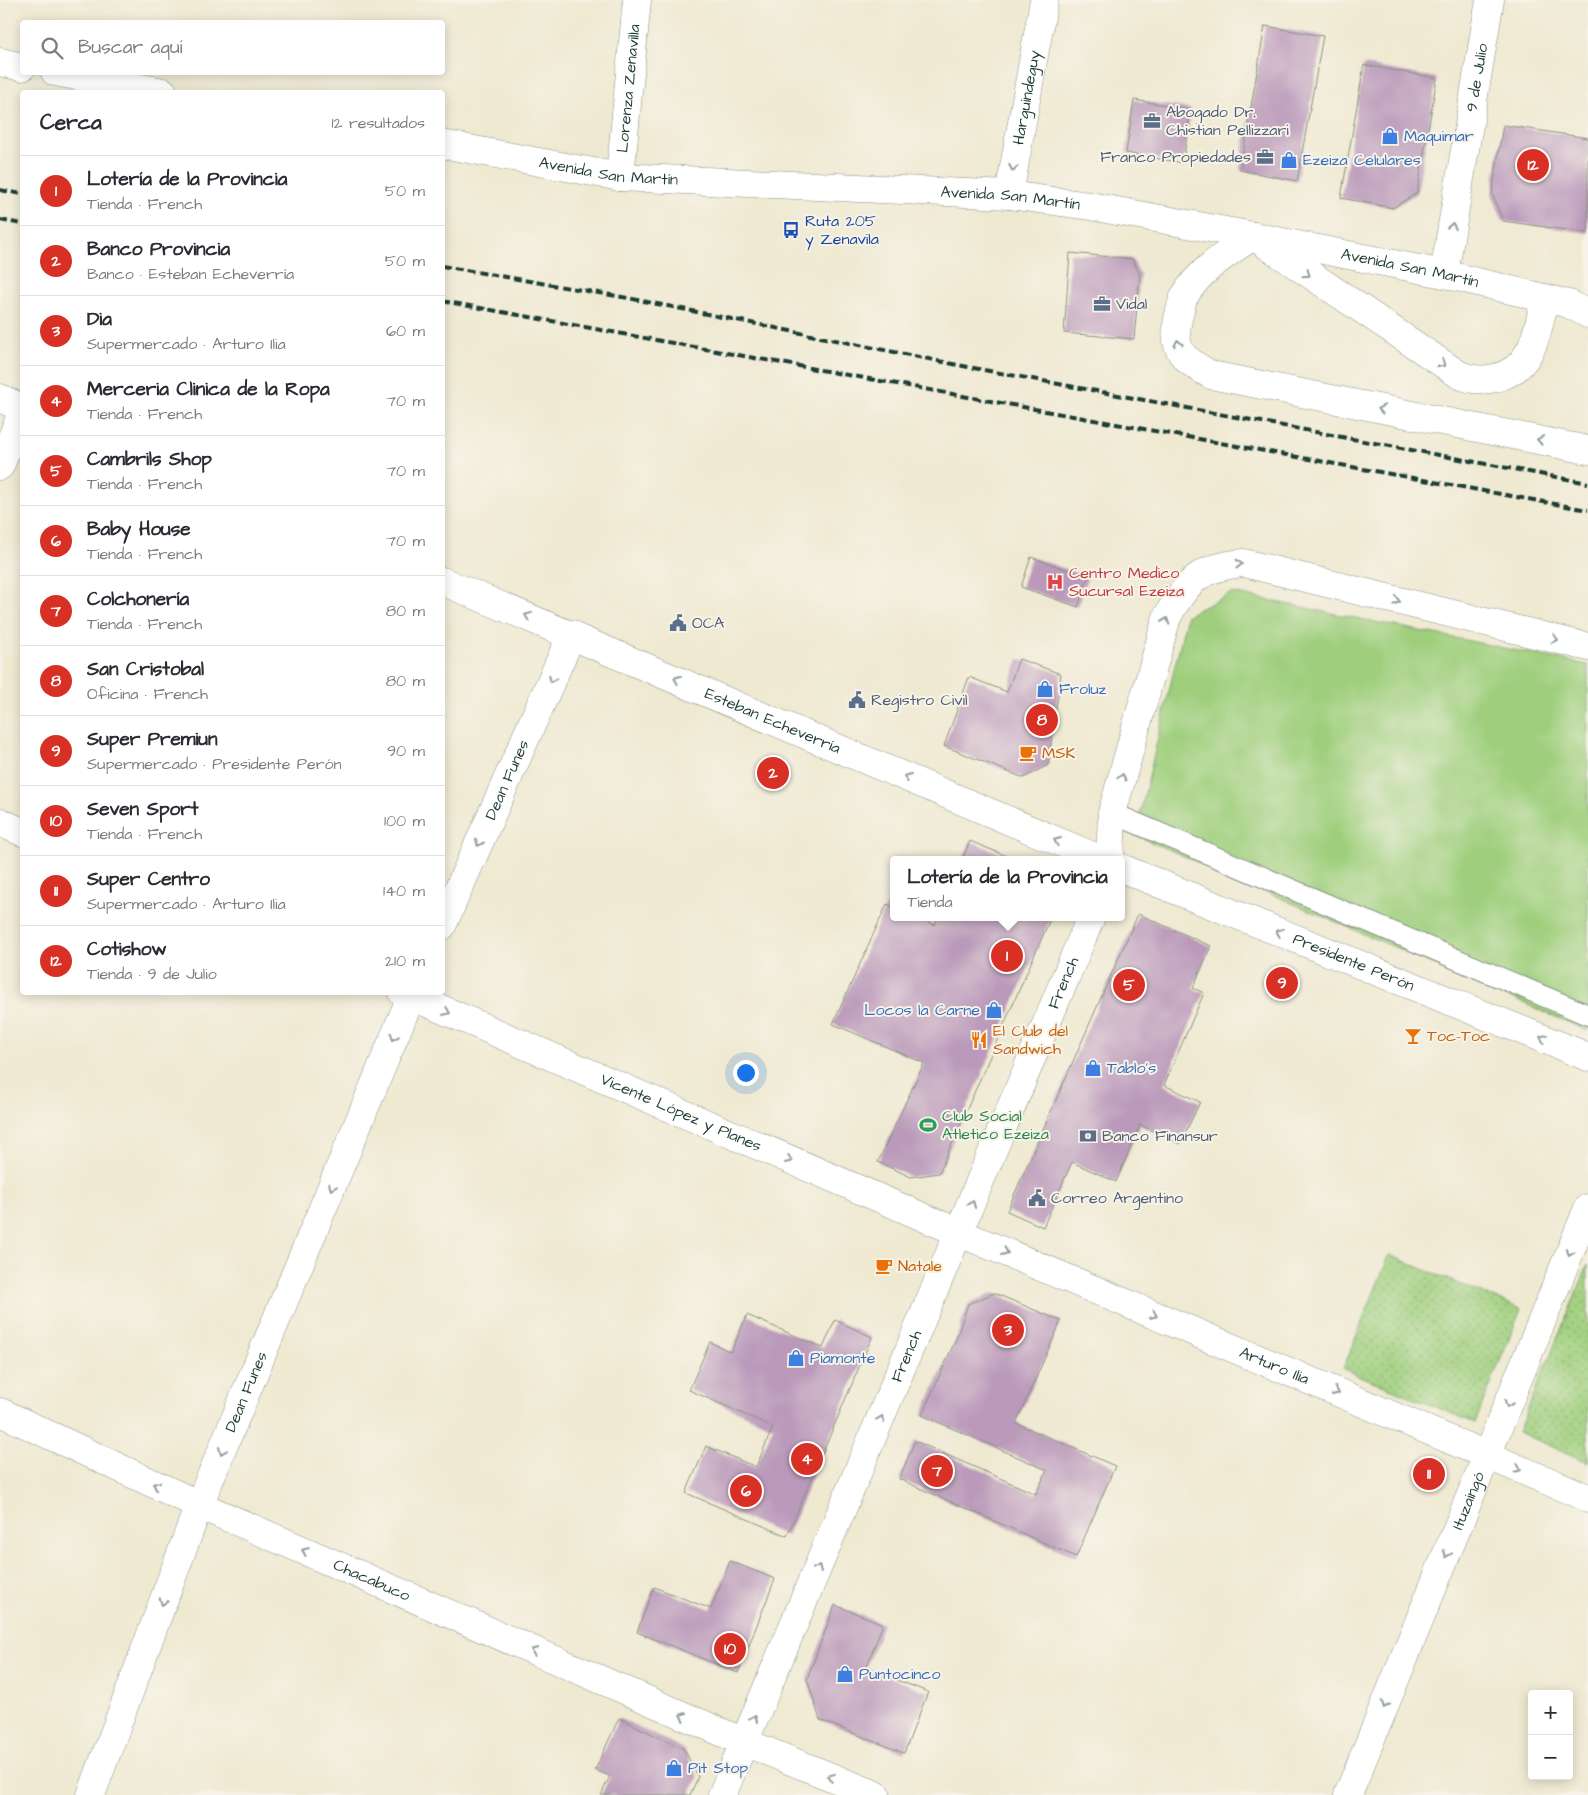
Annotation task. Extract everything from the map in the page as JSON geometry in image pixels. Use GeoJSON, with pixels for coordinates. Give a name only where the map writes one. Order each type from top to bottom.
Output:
{"type":"FeatureCollection","features":[{"type":"Feature","properties":{"kind":"street","name":"Lorenza Zenavilla"},"geometry":{"type":"LineString","coordinates":[[620,177],[637,0]]}},
{"type":"Feature","properties":{"kind":"street","name":"Harguindeguy"},"geometry":{"type":"LineString","coordinates":[[1009,195],[1044,0]]}},
{"type":"Feature","properties":{"kind":"street","name":"9 de Julio"},"geometry":{"type":"LineString","coordinates":[[1444,274],[1490,0]]}},
{"type":"Feature","properties":{"kind":"street"},"geometry":{"type":"LineString","coordinates":[[0,62],[20,66]]}},
{"type":"Feature","properties":{"kind":"street"},"geometry":{"type":"LineString","coordinates":[[71,75],[152,90]]}},
{"type":"Feature","properties":{"kind":"street","name":"Avenida San Martín"},"geometry":{"type":"LineString","coordinates":[[445,145],[620,177],[1009,195],[1090,206],[1444,274],[1583,308]]}},
{"type":"Feature","properties":{"kind":"street"},"geometry":{"type":"LineString","coordinates":[[1546,298],[1534,344],[1518,368],[1496,378],[1485,380],[1468,378],[1458,374],[1344,299],[1253,236],[1207,269],[1183,298],[1176,331],[1178,350],[1189,363],[1211,375],[1588,450]]}},
{"type":"Feature","properties":{"kind":"street"},"geometry":{"type":"LineString","coordinates":[[0,398],[20,407]]}},
{"type":"Feature","properties":{"kind":"street"},"geometry":{"type":"LineString","coordinates":[[0,466],[20,418]]}},
{"type":"Feature","properties":{"kind":"street"},"geometry":{"type":"LineString","coordinates":[[1110,856],[1112,813],[1167,617],[1180,594],[1194,579],[1220,565],[1244,563],[1588,647]]}},
{"type":"Feature","properties":{"kind":"street","name":"Esteban Echeverría"},"geometry":{"type":"LineString","coordinates":[[445,582],[572,634],[1093,856]]}},
{"type":"Feature","properties":{"kind":"street","name":"Dean Funes"},"geometry":{"type":"LineString","coordinates":[[445,919],[572,634]]}},
{"type":"Feature","properties":{"kind":"street"},"geometry":{"type":"LineString","coordinates":[[0,822],[20,831]]}},
{"type":"Feature","properties":{"kind":"street","name":"Presidente Perón"},"geometry":{"type":"LineString","coordinates":[[1125,870],[1588,1057]]}},
{"type":"Feature","properties":{"kind":"street","name":"French"},"geometry":{"type":"LineString","coordinates":[[722,1795],[960,1233],[1089,921]]}},
{"type":"Feature","properties":{"kind":"street","name":"Dean Funes"},"geometry":{"type":"LineString","coordinates":[[91,1795],[199,1505],[409,995]]}},
{"type":"Feature","properties":{"kind":"street","name":"Vicente López y Planes"},"geometry":{"type":"LineString","coordinates":[[411,995],[960,1233]]}},
{"type":"Feature","properties":{"kind":"street","name":"Ituzaingó"},"geometry":{"type":"LineString","coordinates":[[1348,1795],[1588,1208]]}},
{"type":"Feature","properties":{"kind":"street","name":"Arturo Ilia"},"geometry":{"type":"LineString","coordinates":[[960,1233],[1588,1498]]}},
{"type":"Feature","properties":{"kind":"street","name":"Chacabuco"},"geometry":{"type":"LineString","coordinates":[[0,1412],[199,1505],[744,1742],[876,1795]]}},
{"type":"Feature","properties":{"kind":"lane"},"geometry":{"type":"LineString","coordinates":[[1112,813],[1588,1015]]}},
{"type":"Feature","properties":{"kind":"green space"},"geometry":{"type":"Polygon","coordinates":[[[1232,593],[1588,665],[1588,1031],[1135,835],[1187,615],[1232,593]]]}},
{"type":"Feature","properties":{"kind":"green space"},"geometry":{"type":"Polygon","coordinates":[[[1389,1255],[1521,1309],[1475,1423],[1343,1369],[1389,1255]]]}},
{"type":"Feature","properties":{"kind":"green space"},"geometry":{"type":"Polygon","coordinates":[[[1588,1265],[1588,1462],[1518,1432],[1588,1265]]]}},
{"type":"Feature","properties":{"kind":"building"},"geometry":{"type":"Polygon","coordinates":[[[1265,26],[1323,36],[1297,181],[1240,170],[1265,26]]]}},
{"type":"Feature","properties":{"kind":"building","name":"Maquimar"},"geometry":{"type":"Polygon","coordinates":[[[1364,65],[1437,78],[1417,193],[1393,208],[1341,198],[1364,65]]]}},
{"type":"Feature","properties":{"kind":"building"},"geometry":{"type":"Polygon","coordinates":[[[1134,100],[1191,109],[1183,163],[1126,153],[1134,100]]]}},
{"type":"Feature","properties":{"kind":"building"},"geometry":{"type":"Polygon","coordinates":[[[1503,125],[1588,138],[1588,233],[1503,221],[1492,194],[1503,125]]]}},
{"type":"Feature","properties":{"kind":"building","name":"Vidal"},"geometry":{"type":"Polygon","coordinates":[[[1070,253],[1132,259],[1140,274],[1134,339],[1064,333],[1070,253]]]}},
{"type":"Feature","properties":{"kind":"building","name":"Centro Medico Sucursal Ezeiza"},"geometry":{"type":"Polygon","coordinates":[[[1031,557],[1088,577],[1078,607],[1021,587],[1031,557]]]}},
{"type":"Feature","properties":{"kind":"building"},"geometry":{"type":"Polygon","coordinates":[[[1019,659],[1061,674],[1048,765],[1024,778],[944,746],[969,677],[1007,692],[1019,659]]]}},
{"type":"Feature","properties":{"kind":"building"},"geometry":{"type":"Polygon","coordinates":[[[970,841],[1006,856],[964,856],[970,841]]]}},
{"type":"Feature","properties":{"kind":"building"},"geometry":{"type":"Polygon","coordinates":[[[887,904],[890,906],[890,921],[926,921],[935,925],[936,921],[1049,921],[939,1173],[911,1177],[878,1162],[924,1063],[833,1024],[887,904]]]}},
{"type":"Feature","properties":{"kind":"building"},"geometry":{"type":"Polygon","coordinates":[[[1138,914],[1211,946],[1193,988],[1204,993],[1164,1085],[1200,1102],[1180,1144],[1140,1125],[1116,1182],[1072,1162],[1043,1227],[1007,1211],[1138,914]]]}},
{"type":"Feature","properties":{"kind":"building"},"geometry":{"type":"Polygon","coordinates":[[[994,1293],[1061,1321],[1016,1423],[1115,1466],[1076,1557],[899,1479],[915,1441],[1036,1494],[1047,1470],[922,1415],[956,1339],[968,1304],[994,1293]]]}},
{"type":"Feature","properties":{"kind":"building"},"geometry":{"type":"Polygon","coordinates":[[[747,1315],[823,1348],[835,1320],[872,1337],[787,1536],[686,1493],[706,1446],[756,1467],[773,1427],[689,1390],[710,1342],[731,1352],[747,1315]]]}},
{"type":"Feature","properties":{"kind":"building"},"geometry":{"type":"Polygon","coordinates":[[[730,1561],[775,1579],[738,1673],[637,1632],[654,1587],[711,1609],[730,1561]]]}},
{"type":"Feature","properties":{"kind":"building","name":"Puntocinco"},"geometry":{"type":"Polygon","coordinates":[[[835,1605],[883,1624],[866,1668],[928,1692],[904,1753],[820,1720],[807,1679],[835,1605]]]}},
{"type":"Feature","properties":{"kind":"building"},"geometry":{"type":"Polygon","coordinates":[[[619,1718],[684,1749],[698,1777],[690,1795],[601,1795],[610,1776],[595,1770],[619,1718]]]}},
{"type":"Feature","properties":{"kind":"railway"},"geometry":{"type":"LineString","coordinates":[[0,190],[20,194]]}},
{"type":"Feature","properties":{"kind":"railway"},"geometry":{"type":"LineString","coordinates":[[0,220],[20,224]]}},
{"type":"Feature","properties":{"kind":"railway"},"geometry":{"type":"LineString","coordinates":[[445,267],[628,298],[968,367],[1588,483]]}},
{"type":"Feature","properties":{"kind":"railway"},"geometry":{"type":"LineString","coordinates":[[445,302],[1588,510]]}},
{"type":"Feature","properties":{"kind":"place","name":"Abogado Dr. Chistian Pellizzari"},"geometry":{"type":"Point","coordinates":[1152,121]}},
{"type":"Feature","properties":{"kind":"place","name":"Maquimar"},"geometry":{"type":"Point","coordinates":[1390,136]}},
{"type":"Feature","properties":{"kind":"place","name":"Franco Propiedades"},"geometry":{"type":"Point","coordinates":[1265,157]}},
{"type":"Feature","properties":{"kind":"place","name":"Ezeiza Celulares"},"geometry":{"type":"Point","coordinates":[1289,160]}},
{"type":"Feature","properties":{"kind":"place","name":"Cotishow"},"geometry":{"type":"Point","coordinates":[1533,165]}},
{"type":"Feature","properties":{"kind":"place","name":"Ruta 205 y Zenavila"},"geometry":{"type":"Point","coordinates":[791,230]}},
{"type":"Feature","properties":{"kind":"place","name":"Vidal"},"geometry":{"type":"Point","coordinates":[1102,304]}},
{"type":"Feature","properties":{"kind":"place","name":"Centro Medico Sucursal Ezeiza"},"geometry":{"type":"Point","coordinates":[1055,582]}},
{"type":"Feature","properties":{"kind":"place","name":"OCA"},"geometry":{"type":"Point","coordinates":[678,623]}},
{"type":"Feature","properties":{"kind":"place","name":"Froluz"},"geometry":{"type":"Point","coordinates":[1045,689]}},
{"type":"Feature","properties":{"kind":"place","name":"Registro Civil"},"geometry":{"type":"Point","coordinates":[857,700]}},
{"type":"Feature","properties":{"kind":"place","name":"San Cristobal"},"geometry":{"type":"Point","coordinates":[1042,720]}},
{"type":"Feature","properties":{"kind":"place","name":"MSK"},"geometry":{"type":"Point","coordinates":[1028,753]}},
{"type":"Feature","properties":{"kind":"place","name":"Banco Provincia"},"geometry":{"type":"Point","coordinates":[773,773]}},
{"type":"Feature","properties":{"kind":"place","name":"Lotería de la Provincia"},"geometry":{"type":"Point","coordinates":[1007,956]}},
{"type":"Feature","properties":{"kind":"place","name":"Super Premiun"},"geometry":{"type":"Point","coordinates":[1282,983]}},
{"type":"Feature","properties":{"kind":"place","name":"Cambrils Shop"},"geometry":{"type":"Point","coordinates":[1129,985]}},
{"type":"Feature","properties":{"kind":"place","name":"Locos la Carne"},"geometry":{"type":"Point","coordinates":[994,1010]}},
{"type":"Feature","properties":{"kind":"place","name":"Toc-Toc"},"geometry":{"type":"Point","coordinates":[1413,1036]}},
{"type":"Feature","properties":{"kind":"place","name":"El Club del Sandwich"},"geometry":{"type":"Point","coordinates":[979,1040]}},
{"type":"Feature","properties":{"kind":"place","name":"Tablo's"},"geometry":{"type":"Point","coordinates":[1093,1068]}},
{"type":"Feature","properties":{"kind":"place","name":"Club Social Atletico Ezeiza"},"geometry":{"type":"Point","coordinates":[928,1125]}},
{"type":"Feature","properties":{"kind":"place","name":"Banco Finansur"},"geometry":{"type":"Point","coordinates":[1088,1136]}},
{"type":"Feature","properties":{"kind":"place","name":"Correo Argentino"},"geometry":{"type":"Point","coordinates":[1037,1198]}},
{"type":"Feature","properties":{"kind":"place","name":"Natale"},"geometry":{"type":"Point","coordinates":[884,1266]}},
{"type":"Feature","properties":{"kind":"place","name":"Dia"},"geometry":{"type":"Point","coordinates":[1008,1330]}},
{"type":"Feature","properties":{"kind":"place","name":"Piamonte"},"geometry":{"type":"Point","coordinates":[796,1358]}},
{"type":"Feature","properties":{"kind":"place","name":"Merceria Clinica de la Ropa"},"geometry":{"type":"Point","coordinates":[807,1459]}},
{"type":"Feature","properties":{"kind":"place","name":"Colchonería"},"geometry":{"type":"Point","coordinates":[937,1471]}},
{"type":"Feature","properties":{"kind":"place","name":"Super Centro"},"geometry":{"type":"Point","coordinates":[1429,1474]}},
{"type":"Feature","properties":{"kind":"place","name":"Baby House"},"geometry":{"type":"Point","coordinates":[746,1491]}},
{"type":"Feature","properties":{"kind":"place","name":"Seven Sport"},"geometry":{"type":"Point","coordinates":[730,1649]}},
{"type":"Feature","properties":{"kind":"place","name":"Puntocinco"},"geometry":{"type":"Point","coordinates":[845,1674]}},
{"type":"Feature","properties":{"kind":"place","name":"Pit Stop"},"geometry":{"type":"Point","coordinates":[674,1768]}}]}
